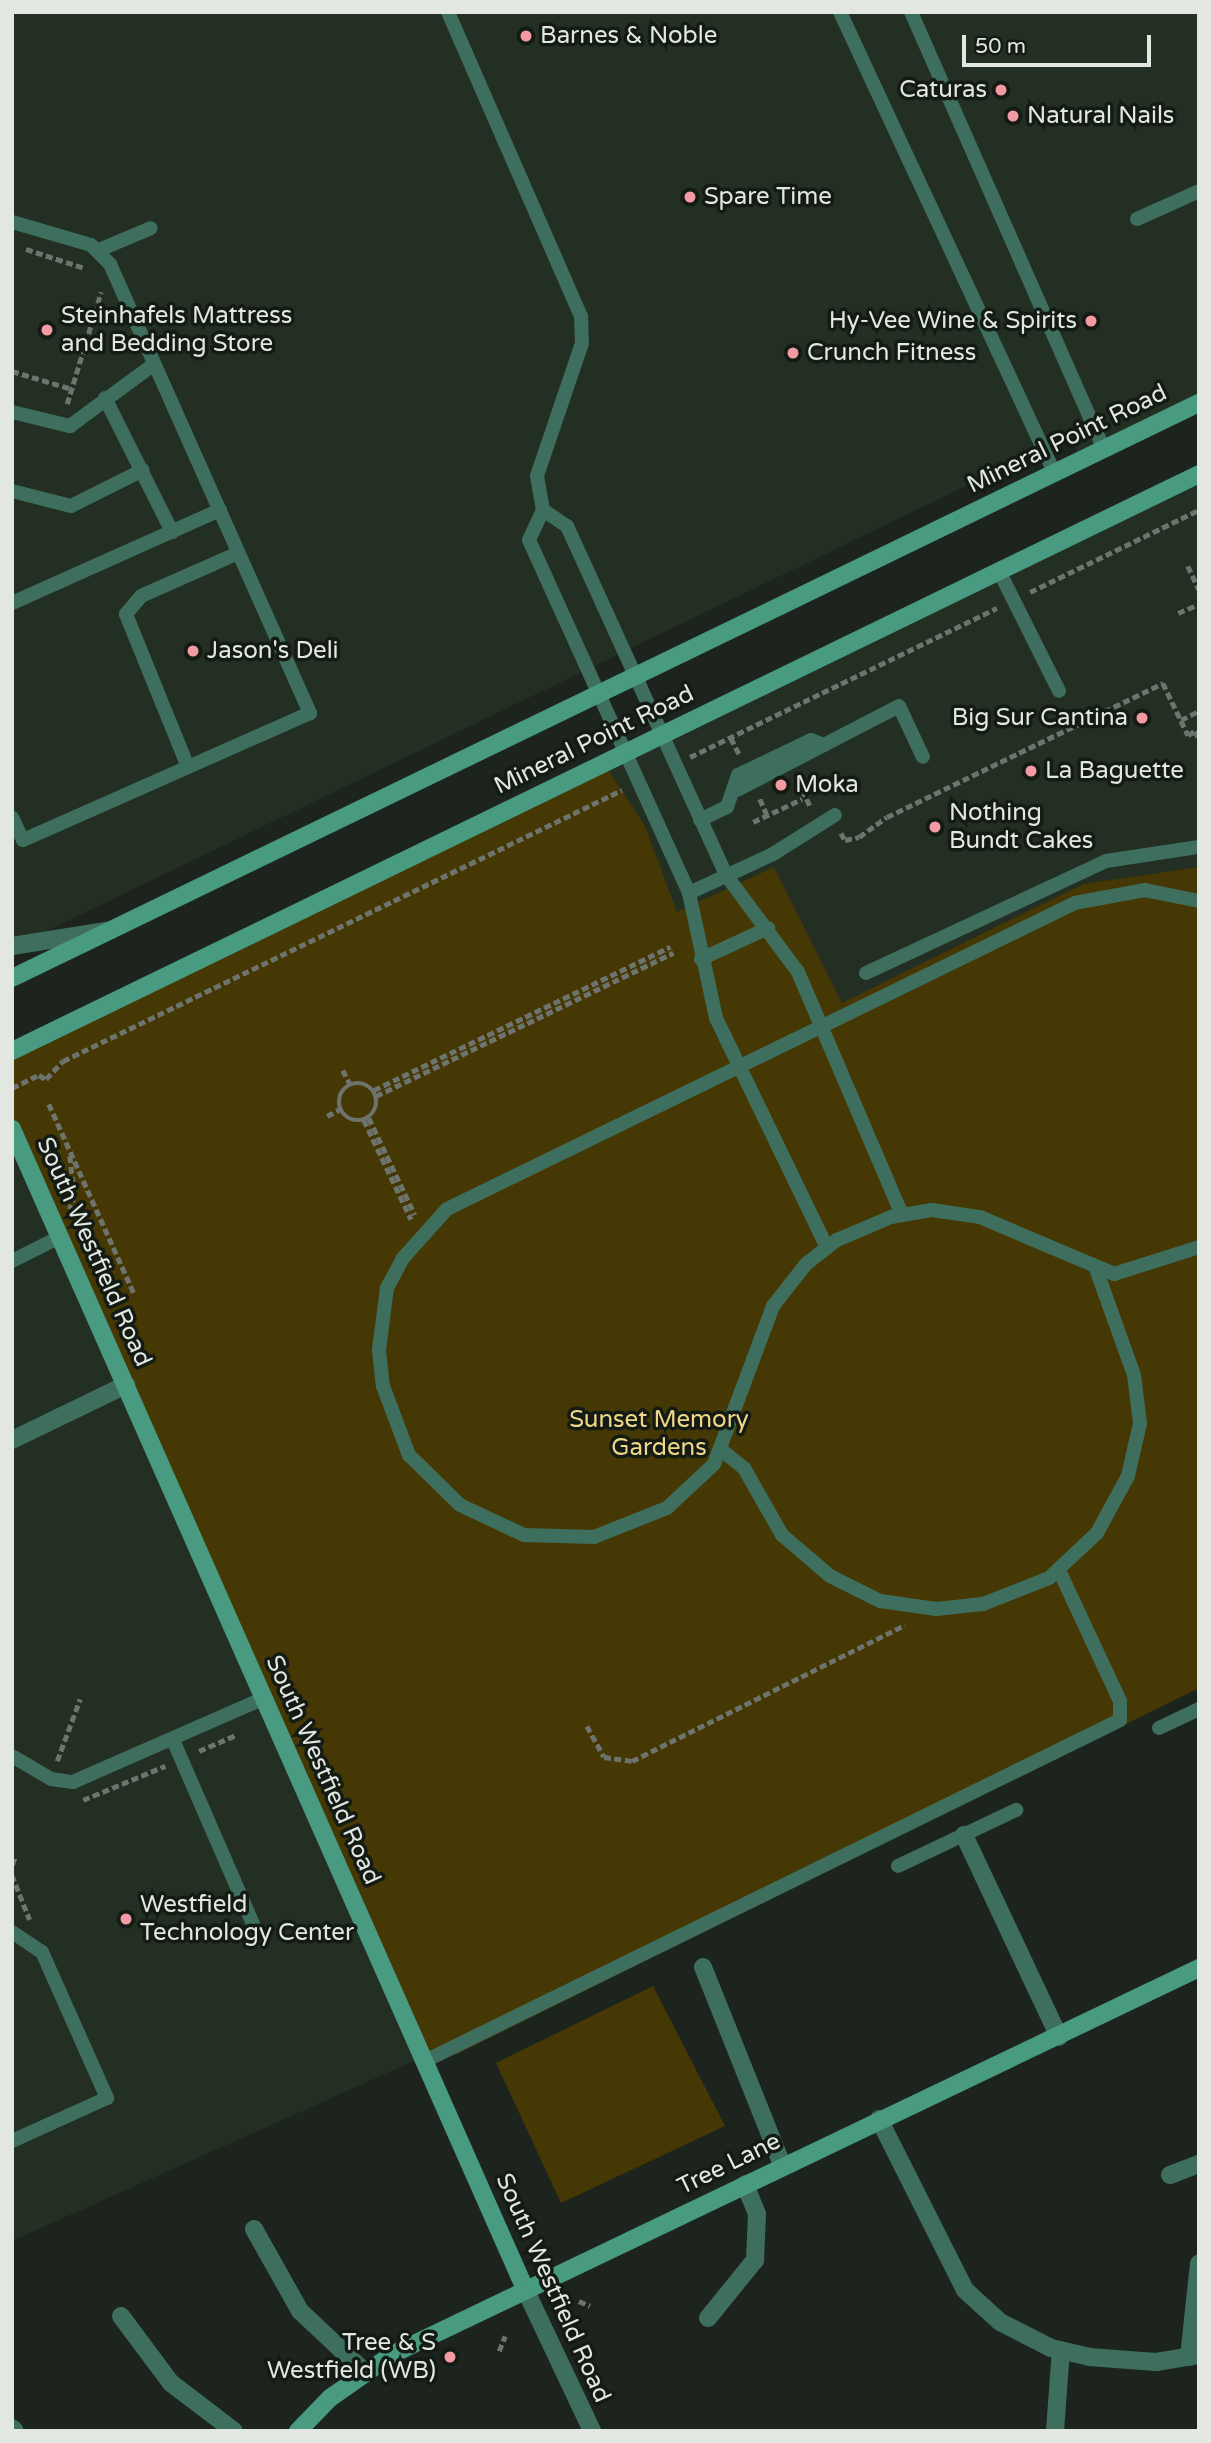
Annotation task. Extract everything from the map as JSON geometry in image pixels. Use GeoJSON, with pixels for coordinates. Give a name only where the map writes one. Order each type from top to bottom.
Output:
{"type":"FeatureCollection","features":[{"type":"Feature","properties":{"kind":"main road","name":"Mineral Point Road"},"geometry":{"type":"LineString","coordinates":[[12,978],[1199,403]]}},
{"type":"Feature","properties":{"kind":"main road","name":"Mineral Point Road"},"geometry":{"type":"LineString","coordinates":[[12,1051],[1199,474]]}},
{"type":"Feature","properties":{"kind":"main road","name":"South Westfield Road"},"geometry":{"type":"LineString","coordinates":[[12,1129],[525,2289]]}},
{"type":"Feature","properties":{"kind":"main road","name":"Tree Lane"},"geometry":{"type":"LineString","coordinates":[[298,2431],[364,2371],[525,2289],[1199,1968]]}},
{"type":"Feature","properties":{"kind":"street"},"geometry":{"type":"LineString","coordinates":[[12,946],[114,929]]}},
{"type":"Feature","properties":{"kind":"street"},"geometry":{"type":"LineString","coordinates":[[12,1440],[126,1385]]}},
{"type":"Feature","properties":{"kind":"street"},"geometry":{"type":"LineString","coordinates":[[964,1835],[1059,2037]]}},
{"type":"Feature","properties":{"kind":"street"},"geometry":{"type":"LineString","coordinates":[[703,1967],[782,2165]]}},
{"type":"Feature","properties":{"kind":"street"},"geometry":{"type":"LineString","coordinates":[[879,2119],[965,2290],[1000,2322],[1061,2350],[1123,2362],[1194,2356],[1199,2264]]}},
{"type":"Feature","properties":{"kind":"street"},"geometry":{"type":"LineString","coordinates":[[1170,2175],[1199,2164]]}},
{"type":"Feature","properties":{"kind":"street"},"geometry":{"type":"LineString","coordinates":[[708,2318],[755,2259],[757,2214],[744,2184]]}},
{"type":"Feature","properties":{"kind":"street"},"geometry":{"type":"LineString","coordinates":[[254,2229],[300,2311],[364,2371]]}},
{"type":"Feature","properties":{"kind":"street","name":"South Westfield Road"},"geometry":{"type":"LineString","coordinates":[[525,2289],[592,2431]]}},
{"type":"Feature","properties":{"kind":"street"},"geometry":{"type":"LineString","coordinates":[[121,2316],[171,2383],[234,2431]]}},
{"type":"Feature","properties":{"kind":"street"},"geometry":{"type":"LineString","coordinates":[[1055,2431],[1061,2350]]}},
{"type":"Feature","properties":{"kind":"lane"},"geometry":{"type":"LineString","coordinates":[[448,12],[581,316],[582,343],[537,475],[543,510],[529,540],[689,893],[701,959],[738,1065],[827,1248]]}},
{"type":"Feature","properties":{"kind":"lane"},"geometry":{"type":"LineString","coordinates":[[840,12],[1054,472]]}},
{"type":"Feature","properties":{"kind":"lane"},"geometry":{"type":"LineString","coordinates":[[911,12],[1103,448]]}},
{"type":"Feature","properties":{"kind":"lane"},"geometry":{"type":"LineString","coordinates":[[1137,219],[1199,191]]}},
{"type":"Feature","properties":{"kind":"lane"},"geometry":{"type":"LineString","coordinates":[[12,222],[99,250],[151,228]]}},
{"type":"Feature","properties":{"kind":"lane"},"geometry":{"type":"LineString","coordinates":[[12,817],[23,841],[310,713],[154,364],[99,250]]}},
{"type":"Feature","properties":{"kind":"lane"},"geometry":{"type":"LineString","coordinates":[[12,412],[70,426],[154,364]]}},
{"type":"Feature","properties":{"kind":"lane"},"geometry":{"type":"LineString","coordinates":[[105,398],[172,532]]}},
{"type":"Feature","properties":{"kind":"lane"},"geometry":{"type":"LineString","coordinates":[[12,491],[71,506],[143,470]]}},
{"type":"Feature","properties":{"kind":"lane"},"geometry":{"type":"LineString","coordinates":[[12,603],[220,510]]}},
{"type":"Feature","properties":{"kind":"lane"},"geometry":{"type":"LineString","coordinates":[[543,510],[567,526],[632,676],[726,875],[768,928],[798,972],[902,1215]]}},
{"type":"Feature","properties":{"kind":"lane"},"geometry":{"type":"LineString","coordinates":[[188,767],[126,614],[141,596],[238,553]]}},
{"type":"Feature","properties":{"kind":"lane"},"geometry":{"type":"LineString","coordinates":[[999,570],[1059,691]]}},
{"type":"Feature","properties":{"kind":"lane"},"geometry":{"type":"LineString","coordinates":[[737,790],[899,706],[923,757]]}},
{"type":"Feature","properties":{"kind":"lane"},"geometry":{"type":"LineString","coordinates":[[700,820],[727,807],[737,790],[738,775],[810,740],[824,745]]}},
{"type":"Feature","properties":{"kind":"lane"},"geometry":{"type":"LineString","coordinates":[[689,893],[832,818]]}},
{"type":"Feature","properties":{"kind":"lane"},"geometry":{"type":"LineString","coordinates":[[866,973],[1107,861],[1199,847]]}},
{"type":"Feature","properties":{"kind":"lane"},"geometry":{"type":"LineString","coordinates":[[1196,896],[1145,890],[1075,903],[447,1209],[403,1258],[387,1288],[379,1350],[395,1427],[409,1455],[460,1505],[524,1535],[594,1537],[632,1526],[696,1486],[724,1452],[773,1306],[827,1248],[902,1215],[932,1210],[980,1217],[1096,1269],[1114,1274],[1143,1269],[1199,1247]]}},
{"type":"Feature","properties":{"kind":"lane"},"geometry":{"type":"LineString","coordinates":[[701,959],[768,928]]}},
{"type":"Feature","properties":{"kind":"lane"},"geometry":{"type":"LineString","coordinates":[[12,1261],[60,1237]]}},
{"type":"Feature","properties":{"kind":"lane"},"geometry":{"type":"LineString","coordinates":[[724,1452],[744,1468],[782,1535],[805,1558],[880,1601],[936,1609],[983,1604],[1059,1570],[1097,1533],[1129,1476],[1140,1423],[1134,1375],[1096,1269]]}},
{"type":"Feature","properties":{"kind":"lane"},"geometry":{"type":"LineString","coordinates":[[425,2061],[1120,1720],[1120,1701],[1059,1570]]}},
{"type":"Feature","properties":{"kind":"lane"},"geometry":{"type":"LineString","coordinates":[[12,1756],[51,1779],[73,1782],[264,1698]]}},
{"type":"Feature","properties":{"kind":"lane"},"geometry":{"type":"LineString","coordinates":[[1159,1728],[1199,1709]]}},
{"type":"Feature","properties":{"kind":"lane"},"geometry":{"type":"LineString","coordinates":[[173,1740],[260,1940]]}},
{"type":"Feature","properties":{"kind":"lane"},"geometry":{"type":"LineString","coordinates":[[898,1866],[1016,1810]]}},
{"type":"Feature","properties":{"kind":"lane"},"geometry":{"type":"LineString","coordinates":[[12,1932],[42,1952],[107,2098],[12,2141]]}},
{"type":"Feature","properties":{"kind":"path"},"geometry":{"type":"LineString","coordinates":[[12,245],[92,273]]}},
{"type":"Feature","properties":{"kind":"path"},"geometry":{"type":"LineString","coordinates":[[67,405],[100,298],[98,282]]}},
{"type":"Feature","properties":{"kind":"path"},"geometry":{"type":"LineString","coordinates":[[12,371],[72,389]]}},
{"type":"Feature","properties":{"kind":"path"},"geometry":{"type":"LineString","coordinates":[[715,746],[1199,510]]}},
{"type":"Feature","properties":{"kind":"path"},"geometry":{"type":"LineString","coordinates":[[1188,566],[1199,590]]}},
{"type":"Feature","properties":{"kind":"path"},"geometry":{"type":"LineString","coordinates":[[1178,613],[1199,604]]}},
{"type":"Feature","properties":{"kind":"path"},"geometry":{"type":"LineString","coordinates":[[790,762],[802,799],[832,818],[845,840],[859,837],[887,817],[1163,683],[1188,735],[1195,732],[1199,739]]}},
{"type":"Feature","properties":{"kind":"path"},"geometry":{"type":"LineString","coordinates":[[1181,720],[1199,711]]}},
{"type":"Feature","properties":{"kind":"path"},"geometry":{"type":"LineString","coordinates":[[12,1088],[39,1074],[46,1079],[64,1061],[612,795]]}},
{"type":"Feature","properties":{"kind":"path"},"geometry":{"type":"LineString","coordinates":[[753,822],[802,799]]}},
{"type":"Feature","properties":{"kind":"path"},"geometry":{"type":"LineString","coordinates":[[413,1217],[366,1119],[375,1093],[671,950]]}},
{"type":"Feature","properties":{"kind":"path"},"geometry":{"type":"LineString","coordinates":[[343,1070],[349,1084]]}},
{"type":"Feature","properties":{"kind":"path"},"geometry":{"type":"LineString","coordinates":[[366,1119],[348,1119],[340,1110],[340,1092],[349,1084],[360,1082],[375,1093]]}},
{"type":"Feature","properties":{"kind":"path"},"geometry":{"type":"LineString","coordinates":[[49,1104],[135,1295]]}},
{"type":"Feature","properties":{"kind":"path"},"geometry":{"type":"LineString","coordinates":[[327,1116],[340,1110]]}},
{"type":"Feature","properties":{"kind":"path"},"geometry":{"type":"LineString","coordinates":[[60,1237],[75,1195],[68,1145]]}},
{"type":"Feature","properties":{"kind":"path"},"geometry":{"type":"LineString","coordinates":[[587,1726],[604,1757],[632,1761],[936,1609]]}},
{"type":"Feature","properties":{"kind":"path"},"geometry":{"type":"LineString","coordinates":[[55,1765],[80,1699]]}},
{"type":"Feature","properties":{"kind":"path"},"geometry":{"type":"LineString","coordinates":[[12,1865],[15,1857]]}},
{"type":"Feature","properties":{"kind":"path"},"geometry":{"type":"LineString","coordinates":[[12,1875],[33,1921],[12,1914]]}},
{"type":"Feature","properties":{"kind":"path"},"geometry":{"type":"LineString","coordinates":[[579,2301],[590,2306]]}},
{"type":"Feature","properties":{"kind":"path"},"geometry":{"type":"LineString","coordinates":[[499,2351],[505,2336]]}},
{"type":"Feature","properties":{"kind":"shaded area"},"geometry":{"type":"Polygon","coordinates":[[[12,12],[1199,12],[1199,403],[1081,459],[1069,436],[12,948],[12,12]]]}},
{"type":"Feature","properties":{"kind":"shaded area"},"geometry":{"type":"Polygon","coordinates":[[[1199,474],[1199,867],[1083,884],[842,1003],[774,868],[677,913],[645,826],[603,762],[1199,474]]]}},
{"type":"Feature","properties":{"kind":"shaded area"},"geometry":{"type":"Polygon","coordinates":[[[12,1129],[423,2057],[12,2241],[12,1129]]]}},
{"type":"Feature","properties":{"kind":"green space","name":"Sunset Memory Gardens"},"geometry":{"type":"Polygon","coordinates":[[[603,762],[645,826],[677,912],[774,867],[842,1003],[1083,884],[1199,867],[1199,1688],[457,2054],[423,2057],[12,1129],[12,1051],[603,762]]]}},
{"type":"Feature","properties":{"kind":"green space"},"geometry":{"type":"Polygon","coordinates":[[[653,1986],[725,2126],[561,2203],[496,2063],[653,1986]]]}},
{"type":"Feature","properties":{"kind":"place","name":"Barnes & Noble"},"geometry":{"type":"Point","coordinates":[526,36]}},
{"type":"Feature","properties":{"kind":"place","name":"Caturas"},"geometry":{"type":"Point","coordinates":[1001,90]}},
{"type":"Feature","properties":{"kind":"place","name":"Natural Nails"},"geometry":{"type":"Point","coordinates":[1013,116]}},
{"type":"Feature","properties":{"kind":"place","name":"Spare Time"},"geometry":{"type":"Point","coordinates":[690,197]}},
{"type":"Feature","properties":{"kind":"place","name":"Hy-Vee Wine & Spirits"},"geometry":{"type":"Point","coordinates":[1091,321]}},
{"type":"Feature","properties":{"kind":"place","name":"Steinhafels Mattress and Bedding Store"},"geometry":{"type":"Point","coordinates":[47,330]}},
{"type":"Feature","properties":{"kind":"place","name":"Crunch Fitness"},"geometry":{"type":"Point","coordinates":[793,353]}},
{"type":"Feature","properties":{"kind":"place","name":"Jason's Deli"},"geometry":{"type":"Point","coordinates":[193,651]}},
{"type":"Feature","properties":{"kind":"place","name":"Big Sur Cantina"},"geometry":{"type":"Point","coordinates":[1142,718]}},
{"type":"Feature","properties":{"kind":"place","name":"La Baguette"},"geometry":{"type":"Point","coordinates":[1031,771]}},
{"type":"Feature","properties":{"kind":"place","name":"Moka"},"geometry":{"type":"Point","coordinates":[781,785]}},
{"type":"Feature","properties":{"kind":"place","name":"Nothing Bundt Cakes"},"geometry":{"type":"Point","coordinates":[935,827]}},
{"type":"Feature","properties":{"kind":"place","name":"Westfield Technology Center"},"geometry":{"type":"Point","coordinates":[126,1919]}},
{"type":"Feature","properties":{"kind":"place","name":"Tree & S Westfield (WB)"},"geometry":{"type":"Point","coordinates":[450,2357]}}]}
